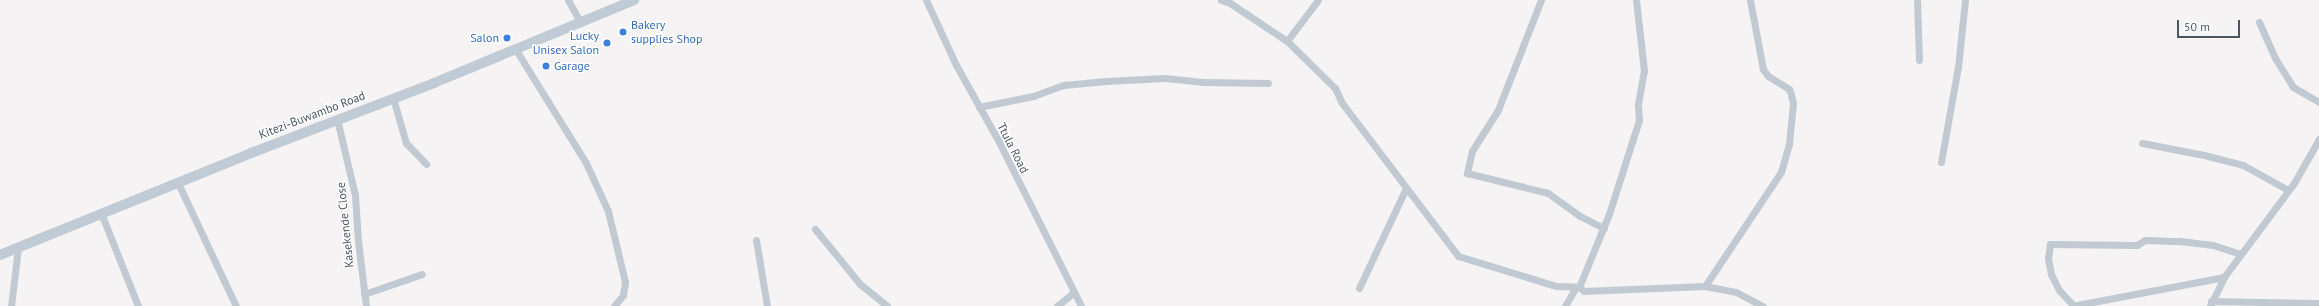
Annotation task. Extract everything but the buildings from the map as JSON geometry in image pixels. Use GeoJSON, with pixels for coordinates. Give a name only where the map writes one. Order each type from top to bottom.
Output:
{"type":"FeatureCollection","features":[{"type":"Feature","properties":{"kind":"street"},"geometry":{"type":"LineString","coordinates":[[568,0],[581,23]]}},
{"type":"Feature","properties":{"kind":"street","name":"Kitezi-Buwambo Road"},"geometry":{"type":"LineString","coordinates":[[0,255],[337,119],[516,50],[634,0]]}},
{"type":"Feature","properties":{"kind":"street","name":"Ttula Road"},"geometry":{"type":"LineString","coordinates":[[926,0],[979,108],[999,142],[1073,293],[1081,306]]}},
{"type":"Feature","properties":{"kind":"street"},"geometry":{"type":"LineString","coordinates":[[1221,0],[1230,3],[1287,41],[1336,88],[1342,103],[1458,256],[1556,286],[1577,288],[1584,291],[1705,286],[1736,292],[1762,306]]}},
{"type":"Feature","properties":{"kind":"street"},"geometry":{"type":"LineString","coordinates":[[1287,41],[1318,0]]}},
{"type":"Feature","properties":{"kind":"street"},"geometry":{"type":"LineString","coordinates":[[1541,0],[1498,110],[1472,151],[1468,173],[1548,193],[1580,216],[1604,228]]}},
{"type":"Feature","properties":{"kind":"street"},"geometry":{"type":"LineString","coordinates":[[1565,306],[1577,288],[1604,228],[1639,120],[1638,104],[1644,72],[1636,0]]}},
{"type":"Feature","properties":{"kind":"street"},"geometry":{"type":"LineString","coordinates":[[1705,286],[1781,172],[1789,144],[1793,103],[1791,94],[1789,89],[1768,76],[1763,69],[1750,0]]}},
{"type":"Feature","properties":{"kind":"street"},"geometry":{"type":"LineString","coordinates":[[1918,0],[1919,60]]}},
{"type":"Feature","properties":{"kind":"street"},"geometry":{"type":"LineString","coordinates":[[1941,162],[1958,67],[1965,0]]}},
{"type":"Feature","properties":{"kind":"street"},"geometry":{"type":"LineString","coordinates":[[2259,22],[2275,58],[2294,87],[2319,102]]}},
{"type":"Feature","properties":{"kind":"street"},"geometry":{"type":"LineString","coordinates":[[516,50],[586,163],[608,211],[625,282],[622,295],[614,306]]}},
{"type":"Feature","properties":{"kind":"street"},"geometry":{"type":"LineString","coordinates":[[979,108],[1033,96],[1064,85],[1106,81],[1165,78],[1202,82],[1268,83]]}},
{"type":"Feature","properties":{"kind":"street"},"geometry":{"type":"LineString","coordinates":[[393,98],[406,143],[426,164]]}},
{"type":"Feature","properties":{"kind":"street","name":"Kasekende Close"},"geometry":{"type":"LineString","coordinates":[[337,119],[355,195],[366,306]]}},
{"type":"Feature","properties":{"kind":"street"},"geometry":{"type":"LineString","coordinates":[[2319,139],[2288,190],[2224,277],[2211,303],[2319,303]]}},
{"type":"Feature","properties":{"kind":"street"},"geometry":{"type":"LineString","coordinates":[[2142,143],[2243,165],[2288,190]]}},
{"type":"Feature","properties":{"kind":"street"},"geometry":{"type":"LineString","coordinates":[[178,183],[236,306]]}},
{"type":"Feature","properties":{"kind":"street"},"geometry":{"type":"LineString","coordinates":[[1359,288],[1406,188]]}},
{"type":"Feature","properties":{"kind":"street"},"geometry":{"type":"LineString","coordinates":[[101,213],[138,306]]}},
{"type":"Feature","properties":{"kind":"street"},"geometry":{"type":"LineString","coordinates":[[816,228],[860,284],[887,306]]}},
{"type":"Feature","properties":{"kind":"street"},"geometry":{"type":"LineString","coordinates":[[756,240],[767,306]]}},
{"type":"Feature","properties":{"kind":"street"},"geometry":{"type":"LineString","coordinates":[[2224,277],[2129,297],[2072,305],[2059,290],[2051,274],[2048,258],[2050,244],[2137,245],[2145,240],[2180,241],[2213,245],[2241,254]]}},
{"type":"Feature","properties":{"kind":"street"},"geometry":{"type":"LineString","coordinates":[[11,306],[18,248]]}},
{"type":"Feature","properties":{"kind":"street"},"geometry":{"type":"LineString","coordinates":[[364,294],[422,274]]}},
{"type":"Feature","properties":{"kind":"street"},"geometry":{"type":"LineString","coordinates":[[1057,306],[1073,293]]}},
{"type":"Feature","properties":{"kind":"place","name":"Bakery supplies Shop"},"geometry":{"type":"Point","coordinates":[623,32]}},
{"type":"Feature","properties":{"kind":"place","name":"Salon"},"geometry":{"type":"Point","coordinates":[507,38]}},
{"type":"Feature","properties":{"kind":"place","name":"Lucky Unisex Salon"},"geometry":{"type":"Point","coordinates":[607,43]}},
{"type":"Feature","properties":{"kind":"place","name":"Garage"},"geometry":{"type":"Point","coordinates":[546,66]}}]}
